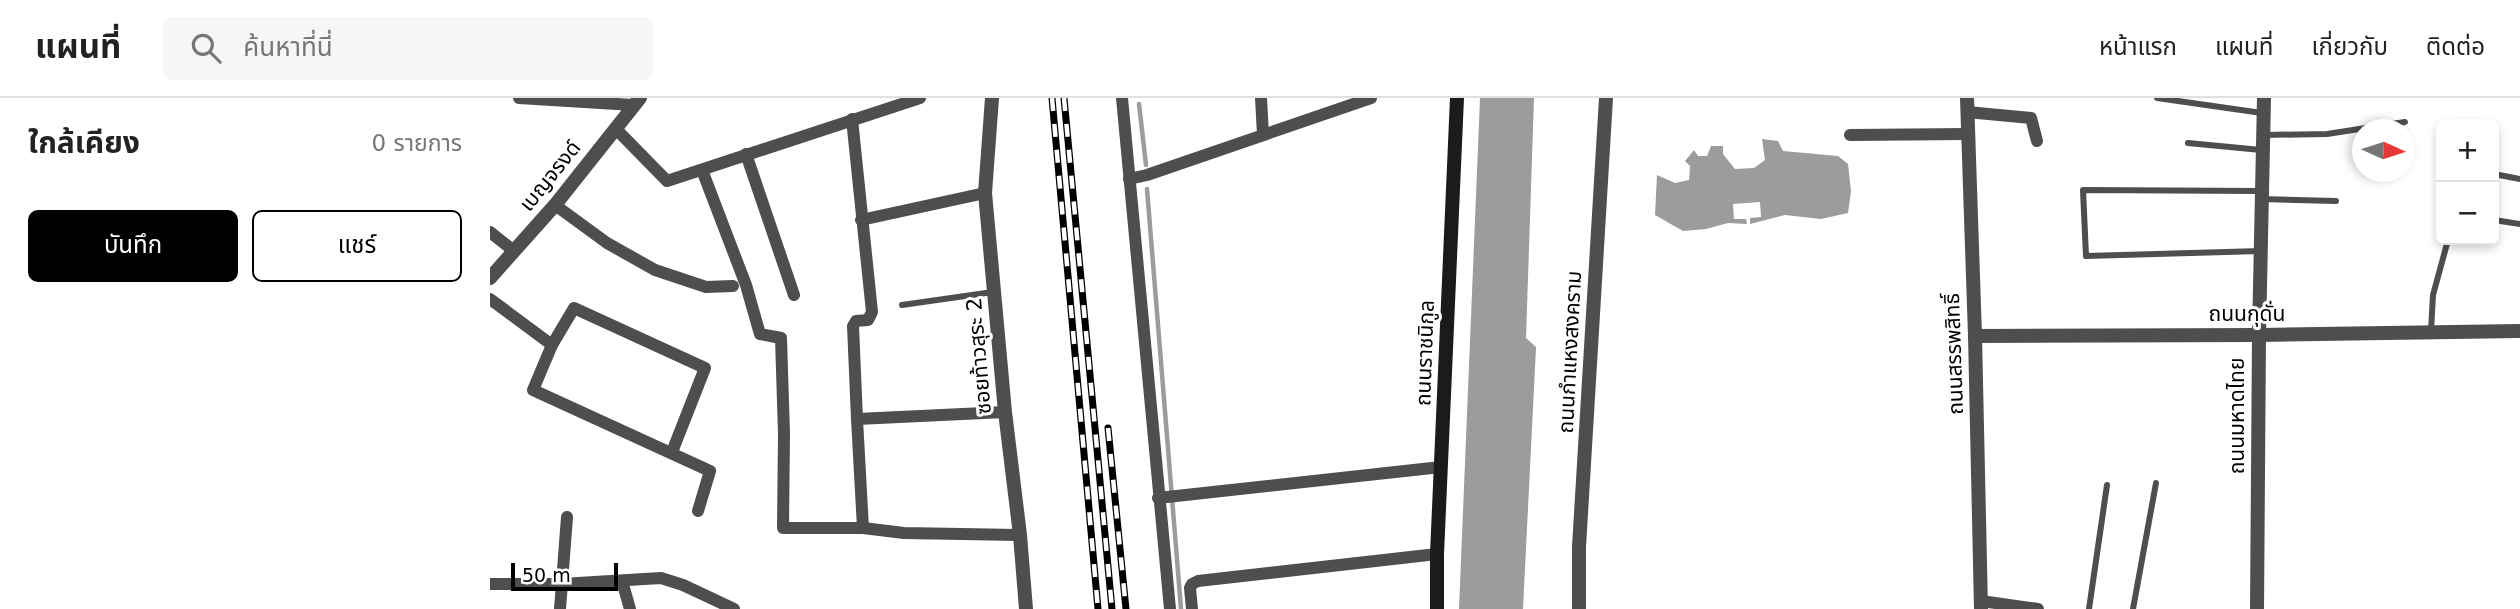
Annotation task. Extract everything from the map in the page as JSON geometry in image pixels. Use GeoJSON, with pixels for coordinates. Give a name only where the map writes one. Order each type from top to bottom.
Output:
{"type":"FeatureCollection","features":[{"type":"Feature","properties":{"kind":"main road","name":"ถนนราชนิกูล"},"geometry":{"type":"LineString","coordinates":[[1437,609],[1437,554],[1457,98]]}},
{"type":"Feature","properties":{"kind":"street"},"geometry":{"type":"LineString","coordinates":[[519,98],[636,102]]}},
{"type":"Feature","properties":{"kind":"street"},"geometry":{"type":"LineString","coordinates":[[615,128],[667,181],[852,118],[920,98]]}},
{"type":"Feature","properties":{"kind":"street","name":"ซอยท้าวสุระ 2"},"geometry":{"type":"LineString","coordinates":[[992,98],[985,193],[1026,609]]}},
{"type":"Feature","properties":{"kind":"street"},"geometry":{"type":"LineString","coordinates":[[1122,98],[1166,497],[1170,609]]}},
{"type":"Feature","properties":{"kind":"street"},"geometry":{"type":"LineString","coordinates":[[1261,98],[1264,135]]}},
{"type":"Feature","properties":{"kind":"street"},"geometry":{"type":"LineString","coordinates":[[1129,179],[1147,176],[1371,98]]}},
{"type":"Feature","properties":{"kind":"street","name":"ถนนกำแหงสงคราม"},"geometry":{"type":"LineString","coordinates":[[1579,609],[1579,547],[1606,98]]}},
{"type":"Feature","properties":{"kind":"street","name":"ถนนมหาดไทย"},"geometry":{"type":"LineString","coordinates":[[2258,609],[2259,335],[2264,98]]}},
{"type":"Feature","properties":{"kind":"street","name":"เบญจรงด์"},"geometry":{"type":"LineString","coordinates":[[490,278],[555,205],[636,102]]}},
{"type":"Feature","properties":{"kind":"street"},"geometry":{"type":"LineString","coordinates":[[1967,105],[2031,118],[2037,141]]}},
{"type":"Feature","properties":{"kind":"street","name":"ถนนสรรพสิทธิ์"},"geometry":{"type":"LineString","coordinates":[[1967,105],[1981,605]]}},
{"type":"Feature","properties":{"kind":"street"},"geometry":{"type":"LineString","coordinates":[[852,118],[872,312],[868,320],[856,321],[853,326],[863,528]]}},
{"type":"Feature","properties":{"kind":"street"},"geometry":{"type":"LineString","coordinates":[[1850,135],[1968,134]]}},
{"type":"Feature","properties":{"kind":"street"},"geometry":{"type":"LineString","coordinates":[[746,154],[794,295]]}},
{"type":"Feature","properties":{"kind":"street"},"geometry":{"type":"LineString","coordinates":[[702,170],[746,285],[760,334],[781,338],[783,528],[863,528],[904,533],[1020,535]]}},
{"type":"Feature","properties":{"kind":"street"},"geometry":{"type":"LineString","coordinates":[[862,220],[985,193]]}},
{"type":"Feature","properties":{"kind":"street"},"geometry":{"type":"LineString","coordinates":[[555,205],[607,243],[655,270],[706,287],[733,286]]}},
{"type":"Feature","properties":{"kind":"street"},"geometry":{"type":"LineString","coordinates":[[490,232],[514,251]]}},
{"type":"Feature","properties":{"kind":"street"},"geometry":{"type":"LineString","coordinates":[[490,299],[552,345]]}},
{"type":"Feature","properties":{"kind":"street"},"geometry":{"type":"LineString","coordinates":[[671,452],[705,368],[574,308],[552,345],[533,390],[710,471],[698,511]]}},
{"type":"Feature","properties":{"kind":"street","name":"ถนนกุดั่น"},"geometry":{"type":"LineString","coordinates":[[1975,336],[2520,331]]}},
{"type":"Feature","properties":{"kind":"street"},"geometry":{"type":"LineString","coordinates":[[857,419],[1005,412]]}},
{"type":"Feature","properties":{"kind":"street"},"geometry":{"type":"LineString","coordinates":[[1166,497],[1441,467]]}},
{"type":"Feature","properties":{"kind":"street"},"geometry":{"type":"LineString","coordinates":[[560,609],[567,517]]}},
{"type":"Feature","properties":{"kind":"street"},"geometry":{"type":"LineString","coordinates":[[1192,609],[1190,588],[1198,582],[1437,554]]}},
{"type":"Feature","properties":{"kind":"street"},"geometry":{"type":"LineString","coordinates":[[490,584],[561,584],[661,578],[683,585],[734,609]]}},
{"type":"Feature","properties":{"kind":"street"},"geometry":{"type":"LineString","coordinates":[[622,581],[630,609]]}},
{"type":"Feature","properties":{"kind":"street"},"geometry":{"type":"LineString","coordinates":[[1981,605],[2038,609]]}},
{"type":"Feature","properties":{"kind":"lane"},"geometry":{"type":"LineString","coordinates":[[2157,98],[2264,113]]}},
{"type":"Feature","properties":{"kind":"lane"},"geometry":{"type":"LineString","coordinates":[[2188,143],[2263,143],[2352,130]]}},
{"type":"Feature","properties":{"kind":"lane"},"geometry":{"type":"LineString","coordinates":[[2499,175],[2520,179]]}},
{"type":"Feature","properties":{"kind":"lane"},"geometry":{"type":"LineString","coordinates":[[2261,251],[2086,256],[2083,190],[2262,195],[2336,201]]}},
{"type":"Feature","properties":{"kind":"lane"},"geometry":{"type":"LineString","coordinates":[[2499,221],[2520,224]]}},
{"type":"Feature","properties":{"kind":"lane"},"geometry":{"type":"LineString","coordinates":[[2431,333],[2433,295],[2447,245]]}},
{"type":"Feature","properties":{"kind":"lane"},"geometry":{"type":"LineString","coordinates":[[902,305],[995,291]]}},
{"type":"Feature","properties":{"kind":"lane"},"geometry":{"type":"LineString","coordinates":[[2133,609],[2156,483]]}},
{"type":"Feature","properties":{"kind":"lane"},"geometry":{"type":"LineString","coordinates":[[2089,609],[2107,485]]}},
{"type":"Feature","properties":{"kind":"shaded area"},"geometry":{"type":"Polygon","coordinates":[[[1480,98],[1534,98],[1526,338],[1536,347],[1523,609],[1459,609],[1480,98]]]}},
{"type":"Feature","properties":{"kind":"shaded area"},"geometry":{"type":"Polygon","coordinates":[[[1762,139],[1778,141],[1783,151],[1838,156],[1848,164],[1851,191],[1848,213],[1821,219],[1785,215],[1750,224],[1750,218],[1761,217],[1760,202],[1733,204],[1734,219],[1746,219],[1747,224],[1728,223],[1683,231],[1655,215],[1657,175],[1675,183],[1689,180],[1690,166],[1685,161],[1694,150],[1698,156],[1707,156],[1711,146],[1723,146],[1723,154],[1735,169],[1754,168],[1765,160],[1762,139]]]}},
{"type":"Feature","properties":{"kind":"waterway"},"geometry":{"type":"LineString","coordinates":[[1139,104],[1146,165]]}},
{"type":"Feature","properties":{"kind":"waterway"},"geometry":{"type":"LineString","coordinates":[[1147,189],[1181,609]]}},
{"type":"Feature","properties":{"kind":"railway"},"geometry":{"type":"LineString","coordinates":[[1052,98],[1098,609]]}},
{"type":"Feature","properties":{"kind":"railway"},"geometry":{"type":"LineString","coordinates":[[1064,98],[1112,609]]}},
{"type":"Feature","properties":{"kind":"railway"},"geometry":{"type":"LineString","coordinates":[[1108,428],[1126,609]]}}]}
